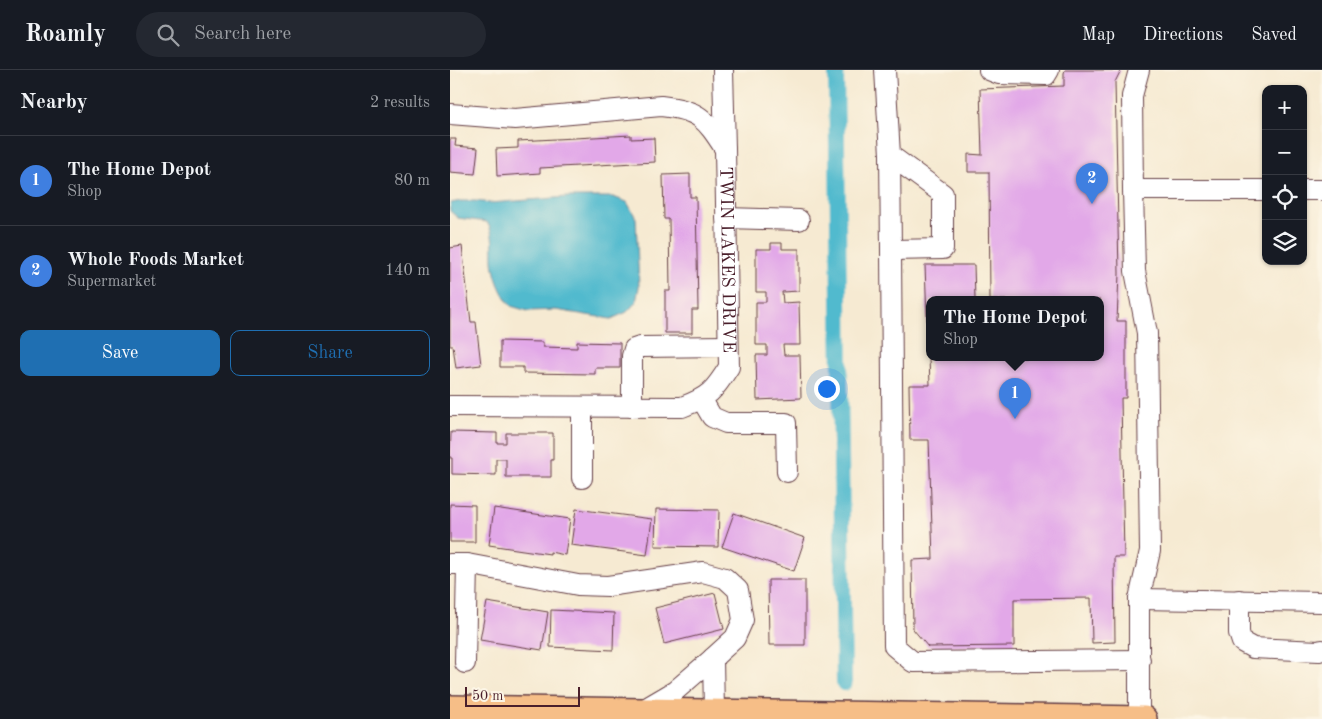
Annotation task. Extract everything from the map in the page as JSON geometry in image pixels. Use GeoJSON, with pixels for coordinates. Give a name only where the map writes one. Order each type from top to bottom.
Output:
{"type":"FeatureCollection","features":[{"type":"Feature","properties":{"kind":"main road"},"geometry":{"type":"LineString","coordinates":[[450,708],[706,714],[1144,719]]}},
{"type":"Feature","properties":{"kind":"street"},"geometry":{"type":"LineString","coordinates":[[723,70],[725,150]]}},
{"type":"Feature","properties":{"kind":"street"},"geometry":{"type":"LineString","coordinates":[[885,70],[890,154],[894,646],[912,662],[1140,660]]}},
{"type":"Feature","properties":{"kind":"street"},"geometry":{"type":"LineString","coordinates":[[990,70],[999,74],[1046,75],[1049,70]]}},
{"type":"Feature","properties":{"kind":"street"},"geometry":{"type":"LineString","coordinates":[[1139,70],[1132,96],[1133,190],[1135,272],[1147,333],[1150,551],[1140,598],[1140,719]]}},
{"type":"Feature","properties":{"kind":"street","name":"TWIN LAKES DRIVE"},"geometry":{"type":"LineString","coordinates":[[450,114],[515,119],[661,106],[680,108],[699,116],[712,130],[725,150],[728,367],[717,385],[702,400]]}},
{"type":"Feature","properties":{"kind":"street"},"geometry":{"type":"LineString","coordinates":[[890,154],[943,194],[943,249],[891,250]]}},
{"type":"Feature","properties":{"kind":"street"},"geometry":{"type":"LineString","coordinates":[[1133,190],[1262,190]]}},
{"type":"Feature","properties":{"kind":"street"},"geometry":{"type":"LineString","coordinates":[[1307,190],[1322,191]]}},
{"type":"Feature","properties":{"kind":"street"},"geometry":{"type":"LineString","coordinates":[[726,218],[800,220]]}},
{"type":"Feature","properties":{"kind":"street"},"geometry":{"type":"LineString","coordinates":[[632,407],[632,356],[634,349],[640,347],[728,346]]}},
{"type":"Feature","properties":{"kind":"street"},"geometry":{"type":"LineString","coordinates":[[450,406],[682,407],[702,400],[712,417],[726,423],[786,424],[787,472]]}},
{"type":"Feature","properties":{"kind":"street"},"geometry":{"type":"LineString","coordinates":[[582,407],[582,478]]}},
{"type":"Feature","properties":{"kind":"street"},"geometry":{"type":"LineString","coordinates":[[465,663],[459,564],[578,585],[608,586],[703,572],[725,578],[738,590],[741,602],[742,620],[735,638],[675,691],[641,711]]}},
{"type":"Feature","properties":{"kind":"street"},"geometry":{"type":"LineString","coordinates":[[1140,598],[1322,602]]}},
{"type":"Feature","properties":{"kind":"street"},"geometry":{"type":"LineString","coordinates":[[1239,600],[1242,642],[1253,648],[1322,650]]}},
{"type":"Feature","properties":{"kind":"street"},"geometry":{"type":"LineString","coordinates":[[706,714],[713,658]]}},
{"type":"Feature","properties":{"kind":"water"},"geometry":{"type":"Polygon","coordinates":[[[568,197],[613,197],[627,202],[636,218],[639,287],[636,302],[627,312],[611,319],[556,310],[528,311],[511,306],[501,291],[495,274],[492,237],[487,222],[458,218],[450,211],[451,203],[461,201],[490,203],[568,197]]]}},
{"type":"Feature","properties":{"kind":"building"},"geometry":{"type":"Polygon","coordinates":[[[1065,70],[1121,70],[1115,82],[1119,274],[1117,321],[1126,321],[1126,398],[1121,398],[1124,557],[1114,557],[1115,642],[1092,643],[1091,598],[1014,599],[1014,646],[928,647],[913,629],[912,560],[933,559],[929,440],[910,440],[909,385],[930,385],[929,361],[1104,361],[1104,296],[990,296],[989,172],[968,172],[968,154],[982,155],[980,89],[1064,86],[1065,70]]]}},
{"type":"Feature","properties":{"kind":"building"},"geometry":{"type":"Polygon","coordinates":[[[631,135],[631,139],[654,138],[655,162],[540,168],[540,173],[497,176],[496,149],[518,148],[518,141],[631,135]]]}},
{"type":"Feature","properties":{"kind":"building"},"geometry":{"type":"Polygon","coordinates":[[[450,139],[456,139],[455,146],[478,148],[475,174],[450,172],[450,139]]]}},
{"type":"Feature","properties":{"kind":"building"},"geometry":{"type":"Polygon","coordinates":[[[690,174],[690,197],[696,197],[698,310],[692,310],[692,333],[665,333],[665,291],[670,291],[669,219],[664,219],[663,175],[690,174]]]}},
{"type":"Feature","properties":{"kind":"building"},"geometry":{"type":"Polygon","coordinates":[[[771,243],[782,243],[782,249],[799,249],[799,291],[782,292],[783,303],[799,302],[800,345],[783,345],[784,355],[800,355],[801,398],[757,400],[756,355],[767,355],[767,345],[756,345],[756,302],[766,302],[766,292],[756,292],[756,249],[771,249],[771,243]]]}},
{"type":"Feature","properties":{"kind":"building"},"geometry":{"type":"Polygon","coordinates":[[[462,246],[471,322],[476,322],[481,365],[456,368],[453,346],[450,346],[450,248],[462,246]]]}},
{"type":"Feature","properties":{"kind":"building"},"geometry":{"type":"Polygon","coordinates":[[[925,265],[974,265],[975,296],[926,296],[925,265]]]}},
{"type":"Feature","properties":{"kind":"building"},"geometry":{"type":"Polygon","coordinates":[[[500,341],[543,342],[543,347],[577,348],[577,342],[620,343],[620,368],[595,368],[595,374],[523,373],[523,367],[500,367],[500,341]]]}},
{"type":"Feature","properties":{"kind":"building"},"geometry":{"type":"Polygon","coordinates":[[[451,432],[497,433],[497,443],[506,443],[506,433],[553,433],[551,477],[506,477],[506,459],[496,459],[496,475],[452,474],[452,458],[450,458],[451,432]]]}},
{"type":"Feature","properties":{"kind":"building"},"geometry":{"type":"Polygon","coordinates":[[[450,504],[475,505],[475,542],[450,542],[450,504]]]}},
{"type":"Feature","properties":{"kind":"building"},"geometry":{"type":"Polygon","coordinates":[[[494,508],[570,519],[565,555],[489,545],[494,508]]]}},
{"type":"Feature","properties":{"kind":"building"},"geometry":{"type":"Polygon","coordinates":[[[576,509],[652,519],[647,555],[571,545],[576,509]]]}},
{"type":"Feature","properties":{"kind":"building"},"geometry":{"type":"Polygon","coordinates":[[[656,509],[719,510],[718,547],[655,546],[656,509]]]}},
{"type":"Feature","properties":{"kind":"building"},"geometry":{"type":"Polygon","coordinates":[[[734,513],[805,538],[794,571],[722,547],[734,513]]]}},
{"type":"Feature","properties":{"kind":"building"},"geometry":{"type":"Polygon","coordinates":[[[768,580],[805,580],[805,645],[769,645],[768,580]]]}},
{"type":"Feature","properties":{"kind":"building"},"geometry":{"type":"Polygon","coordinates":[[[715,593],[724,629],[664,644],[655,608],[715,593]]]}},
{"type":"Feature","properties":{"kind":"building"},"geometry":{"type":"Polygon","coordinates":[[[487,602],[548,612],[542,650],[480,640],[487,602]]]}},
{"type":"Feature","properties":{"kind":"building"},"geometry":{"type":"Polygon","coordinates":[[[551,610],[614,613],[613,650],[550,647],[551,610]]]}},
{"type":"Feature","properties":{"kind":"waterway"},"geometry":{"type":"LineString","coordinates":[[836,70],[844,683]]}},
{"type":"Feature","properties":{"kind":"place","name":"Whole Foods Market"},"geometry":{"type":"Point","coordinates":[1092,204]}},
{"type":"Feature","properties":{"kind":"place","name":"The Home Depot"},"geometry":{"type":"Point","coordinates":[1015,419]}}]}
